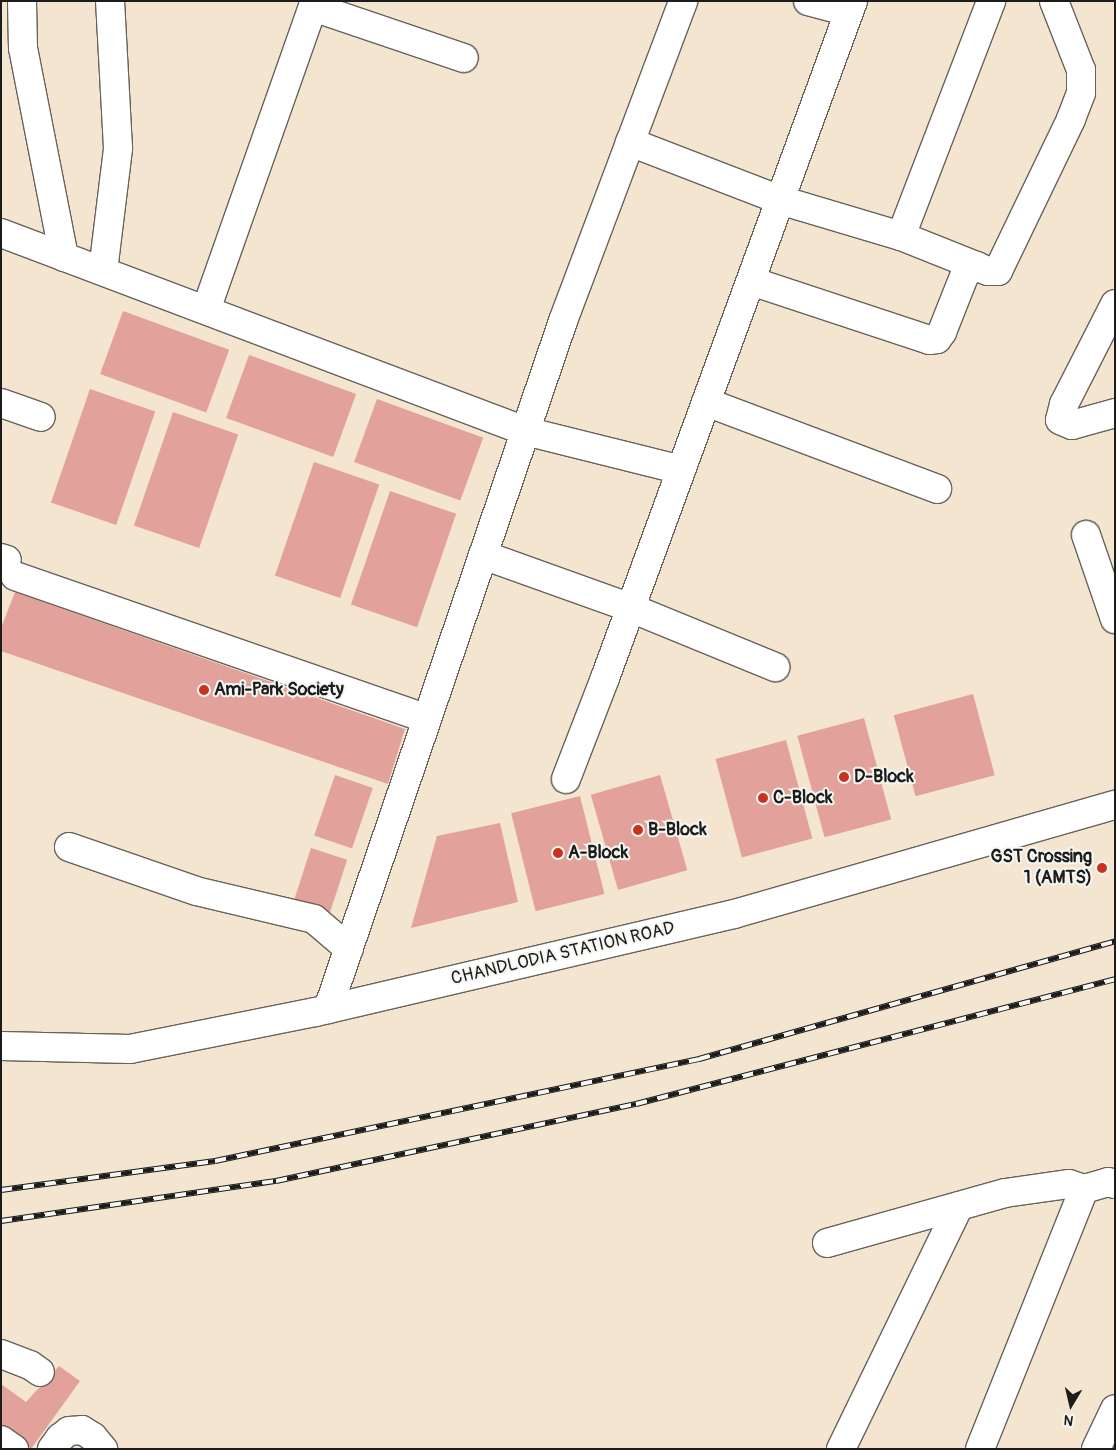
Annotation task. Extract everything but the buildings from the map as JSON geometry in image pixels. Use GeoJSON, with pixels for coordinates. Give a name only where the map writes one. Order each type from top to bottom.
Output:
{"type":"FeatureCollection","features":[{"type":"Feature","properties":{"kind":"street"},"geometry":{"type":"LineString","coordinates":[[22,1],[23,48],[64,257]]}},
{"type":"Feature","properties":{"kind":"street"},"geometry":{"type":"LineString","coordinates":[[103,271],[118,148],[110,1]]}},
{"type":"Feature","properties":{"kind":"street"},"geometry":{"type":"LineString","coordinates":[[328,1009],[566,312],[683,1]]}},
{"type":"Feature","properties":{"kind":"street"},"geometry":{"type":"LineString","coordinates":[[566,779],[631,608],[851,7],[808,1]]}},
{"type":"Feature","properties":{"kind":"street"},"geometry":{"type":"LineString","coordinates":[[902,236],[991,1]]}},
{"type":"Feature","properties":{"kind":"street"},"geometry":{"type":"LineString","coordinates":[[630,142],[780,200],[902,236],[988,271],[998,271],[1002,266],[1081,93],[1080,70],[1054,1]]}},
{"type":"Feature","properties":{"kind":"street"},"geometry":{"type":"LineString","coordinates":[[206,310],[314,4],[464,58]]}},
{"type":"Feature","properties":{"kind":"street"},"geometry":{"type":"LineString","coordinates":[[1,233],[525,431],[681,470]]}},
{"type":"Feature","properties":{"kind":"street"},"geometry":{"type":"LineString","coordinates":[[751,281],[929,340],[937,339],[942,332],[965,274],[976,266]]}},
{"type":"Feature","properties":{"kind":"street"},"geometry":{"type":"LineString","coordinates":[[1115,304],[1064,404],[1060,420],[1072,426],[1115,414]]}},
{"type":"Feature","properties":{"kind":"street"},"geometry":{"type":"LineString","coordinates":[[706,402],[937,489]]}},
{"type":"Feature","properties":{"kind":"street"},"geometry":{"type":"LineString","coordinates":[[1,403],[41,417]]}},
{"type":"Feature","properties":{"kind":"street"},"geometry":{"type":"LineString","coordinates":[[1086,535],[1115,619]]}},
{"type":"Feature","properties":{"kind":"street"},"geometry":{"type":"LineString","coordinates":[[483,555],[631,608],[775,667]]}},
{"type":"Feature","properties":{"kind":"street"},"geometry":{"type":"LineString","coordinates":[[8,564],[427,719]]}},
{"type":"Feature","properties":{"kind":"street","name":"CHANDLODIA STATION ROAD"},"geometry":{"type":"LineString","coordinates":[[1,1046],[130,1049],[328,1009],[734,914],[1115,805]]}},
{"type":"Feature","properties":{"kind":"street"},"geometry":{"type":"LineString","coordinates":[[69,847],[196,891],[314,919],[349,949]]}},
{"type":"Feature","properties":{"kind":"street"},"geometry":{"type":"LineString","coordinates":[[827,1243],[1005,1193],[1069,1184],[1084,1189],[1108,1182],[1115,1184]]}},
{"type":"Feature","properties":{"kind":"street"},"geometry":{"type":"LineString","coordinates":[[980,1449],[1084,1189]]}},
{"type":"Feature","properties":{"kind":"street"},"geometry":{"type":"LineString","coordinates":[[842,1449],[960,1206]]}},
{"type":"Feature","properties":{"kind":"street"},"geometry":{"type":"LineString","coordinates":[[1,1354],[30,1365],[40,1372]]}},
{"type":"Feature","properties":{"kind":"street"},"geometry":{"type":"LineString","coordinates":[[1096,1449],[1115,1409]]}},
{"type":"Feature","properties":{"kind":"street"},"geometry":{"type":"LineString","coordinates":[[52,1449],[69,1431],[82,1430],[93,1436],[103,1449]]}},
{"type":"Feature","properties":{"kind":"street"},"geometry":{"type":"LineString","coordinates":[[1,1440],[14,1449]]}},
{"type":"Feature","properties":{"kind":"railway"},"geometry":{"type":"LineString","coordinates":[[1,1190],[215,1161],[699,1059],[1115,941]]}},
{"type":"Feature","properties":{"kind":"railway"},"geometry":{"type":"LineString","coordinates":[[1,1221],[276,1181],[636,1104],[1115,979]]}},
{"type":"Feature","properties":{"kind":"place","name":"Ami-Park Society"},"geometry":{"type":"Point","coordinates":[204,690]}},
{"type":"Feature","properties":{"kind":"place","name":"D-Block"},"geometry":{"type":"Point","coordinates":[844,777]}},
{"type":"Feature","properties":{"kind":"place","name":"C-Block"},"geometry":{"type":"Point","coordinates":[763,798]}},
{"type":"Feature","properties":{"kind":"place","name":"B-Block"},"geometry":{"type":"Point","coordinates":[638,830]}},
{"type":"Feature","properties":{"kind":"place","name":"A-Block"},"geometry":{"type":"Point","coordinates":[558,853]}},
{"type":"Feature","properties":{"kind":"place","name":"GST Crossing 1 (AMTS)"},"geometry":{"type":"Point","coordinates":[1102,868]}}]}
